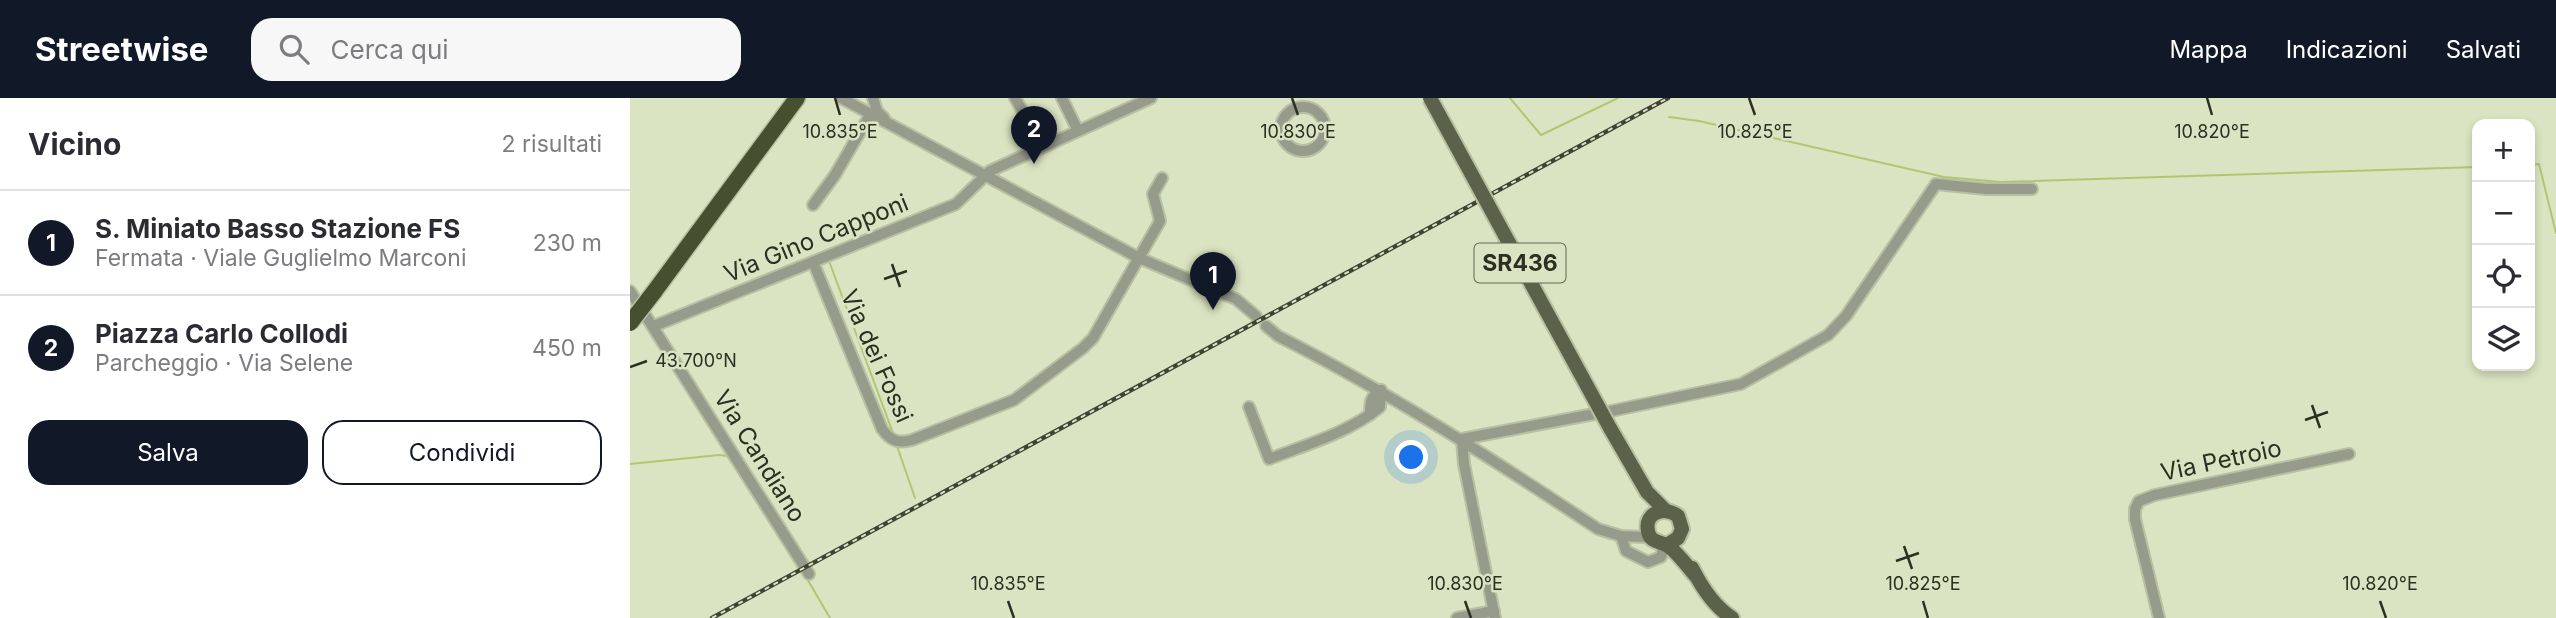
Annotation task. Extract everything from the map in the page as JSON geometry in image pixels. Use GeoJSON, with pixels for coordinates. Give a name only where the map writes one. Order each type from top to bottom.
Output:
{"type":"FeatureCollection","features":[{"type":"Feature","properties":{"kind":"highway"},"geometry":{"type":"LineString","coordinates":[[743,162],[785,98]]}},
{"type":"Feature","properties":{"kind":"highway"},"geometry":{"type":"LineString","coordinates":[[630,309],[743,162],[797,98]]}},
{"type":"Feature","properties":{"kind":"highway"},"geometry":{"type":"LineString","coordinates":[[630,323],[643,290]]}},
{"type":"Feature","properties":{"kind":"main road","name":"SR436"},"geometry":{"type":"LineString","coordinates":[[1430,98],[1639,481],[1653,500],[1665,510],[1674,512],[1680,520],[1682,529],[1664,542]]}},
{"type":"Feature","properties":{"kind":"main road","name":"SR436"},"geometry":{"type":"LineString","coordinates":[[1639,481],[1649,519],[1648,531],[1664,542],[1732,618]]}},
{"type":"Feature","properties":{"kind":"main road"},"geometry":{"type":"LineString","coordinates":[[1649,519],[1657,512],[1665,510]]}},
{"type":"Feature","properties":{"kind":"street"},"geometry":{"type":"LineString","coordinates":[[873,98],[877,111],[893,128]]}},
{"type":"Feature","properties":{"kind":"street"},"geometry":{"type":"LineString","coordinates":[[1014,98],[1043,146]]}},
{"type":"Feature","properties":{"kind":"street"},"geometry":{"type":"LineString","coordinates":[[1062,98],[1078,131]]}},
{"type":"Feature","properties":{"kind":"street","name":"Via Gino Capponi"},"geometry":{"type":"LineString","coordinates":[[651,321],[813,262],[956,204],[985,176],[1007,162],[1151,98]]}},
{"type":"Feature","properties":{"kind":"street"},"geometry":{"type":"LineString","coordinates":[[1284,98],[1291,110]]}},
{"type":"Feature","properties":{"kind":"street"},"geometry":{"type":"LineString","coordinates":[[849,99],[893,128],[1139,258],[1236,299],[1256,316]]}},
{"type":"Feature","properties":{"kind":"street"},"geometry":{"type":"LineString","coordinates":[[1305,106],[1312,108],[1322,118],[1325,131],[1323,138],[1313,149],[1306,151],[1291,148],[1281,137],[1281,121],[1291,110],[1305,106]]}},
{"type":"Feature","properties":{"kind":"street"},"geometry":{"type":"LineString","coordinates":[[813,205],[835,175],[870,115]]}},
{"type":"Feature","properties":{"kind":"street","name":"Via dei Fossi"},"geometry":{"type":"LineString","coordinates":[[813,262],[882,429],[896,442],[912,440],[1023,394],[1093,338],[1160,221],[1153,194],[1162,178]]}},
{"type":"Feature","properties":{"kind":"street"},"geometry":{"type":"LineString","coordinates":[[1611,411],[1741,384],[1833,331],[1846,316],[1936,178],[1986,189],[2032,190]]}},
{"type":"Feature","properties":{"kind":"street"},"geometry":{"type":"LineString","coordinates":[[643,290],[651,321]]}},
{"type":"Feature","properties":{"kind":"street","name":"Via Candiano"},"geometry":{"type":"LineString","coordinates":[[651,321],[809,574]]}},
{"type":"Feature","properties":{"kind":"street"},"geometry":{"type":"LineString","coordinates":[[1266,327],[1393,397],[1598,529],[1623,537],[1646,537],[1664,542],[1661,557],[1648,562],[1626,551],[1623,537]]}},
{"type":"Feature","properties":{"kind":"street"},"geometry":{"type":"LineString","coordinates":[[1356,377],[1375,404]]}},
{"type":"Feature","properties":{"kind":"street"},"geometry":{"type":"LineString","coordinates":[[1249,407],[1269,458],[1362,422],[1370,415],[1381,390]]}},
{"type":"Feature","properties":{"kind":"street"},"geometry":{"type":"LineString","coordinates":[[1375,404],[1393,397]]}},
{"type":"Feature","properties":{"kind":"street"},"geometry":{"type":"LineString","coordinates":[[1462,439],[1594,414]]}},
{"type":"Feature","properties":{"kind":"street"},"geometry":{"type":"LineString","coordinates":[[1458,618],[1494,615],[1464,464],[1462,439]]}},
{"type":"Feature","properties":{"kind":"street","name":"Via Petroio"},"geometry":{"type":"LineString","coordinates":[[2158,618],[2135,519],[2138,501],[2155,495],[2349,454]]}},
{"type":"Feature","properties":{"kind":"street"},"geometry":{"type":"LineString","coordinates":[[1623,537],[1642,529],[1649,519]]}},
{"type":"Feature","properties":{"kind":"waterway"},"geometry":{"type":"LineString","coordinates":[[1510,98],[1541,135],[1618,98]]}},
{"type":"Feature","properties":{"kind":"waterway"},"geometry":{"type":"LineString","coordinates":[[1669,117],[1699,121],[1944,177],[2001,182],[2472,167]]}},
{"type":"Feature","properties":{"kind":"waterway"},"geometry":{"type":"LineString","coordinates":[[2535,164],[2539,164],[2556,233]]}},
{"type":"Feature","properties":{"kind":"waterway"},"geometry":{"type":"LineString","coordinates":[[829,261],[893,433]]}},
{"type":"Feature","properties":{"kind":"waterway"},"geometry":{"type":"LineString","coordinates":[[897,446],[915,498]]}},
{"type":"Feature","properties":{"kind":"waterway"},"geometry":{"type":"LineString","coordinates":[[630,464],[719,455],[727,456],[733,464]]}},
{"type":"Feature","properties":{"kind":"waterway"},"geometry":{"type":"LineString","coordinates":[[806,577],[830,618]]}},
{"type":"Feature","properties":{"kind":"railway"},"geometry":{"type":"LineString","coordinates":[[712,618],[1668,98]]}},
{"type":"Feature","properties":{"kind":"place","name":"Piazza Carlo Collodi"},"geometry":{"type":"Point","coordinates":[1034,164]}},
{"type":"Feature","properties":{"kind":"place","name":"S. Miniato Basso Stazione FS"},"geometry":{"type":"Point","coordinates":[1213,310]}}]}
